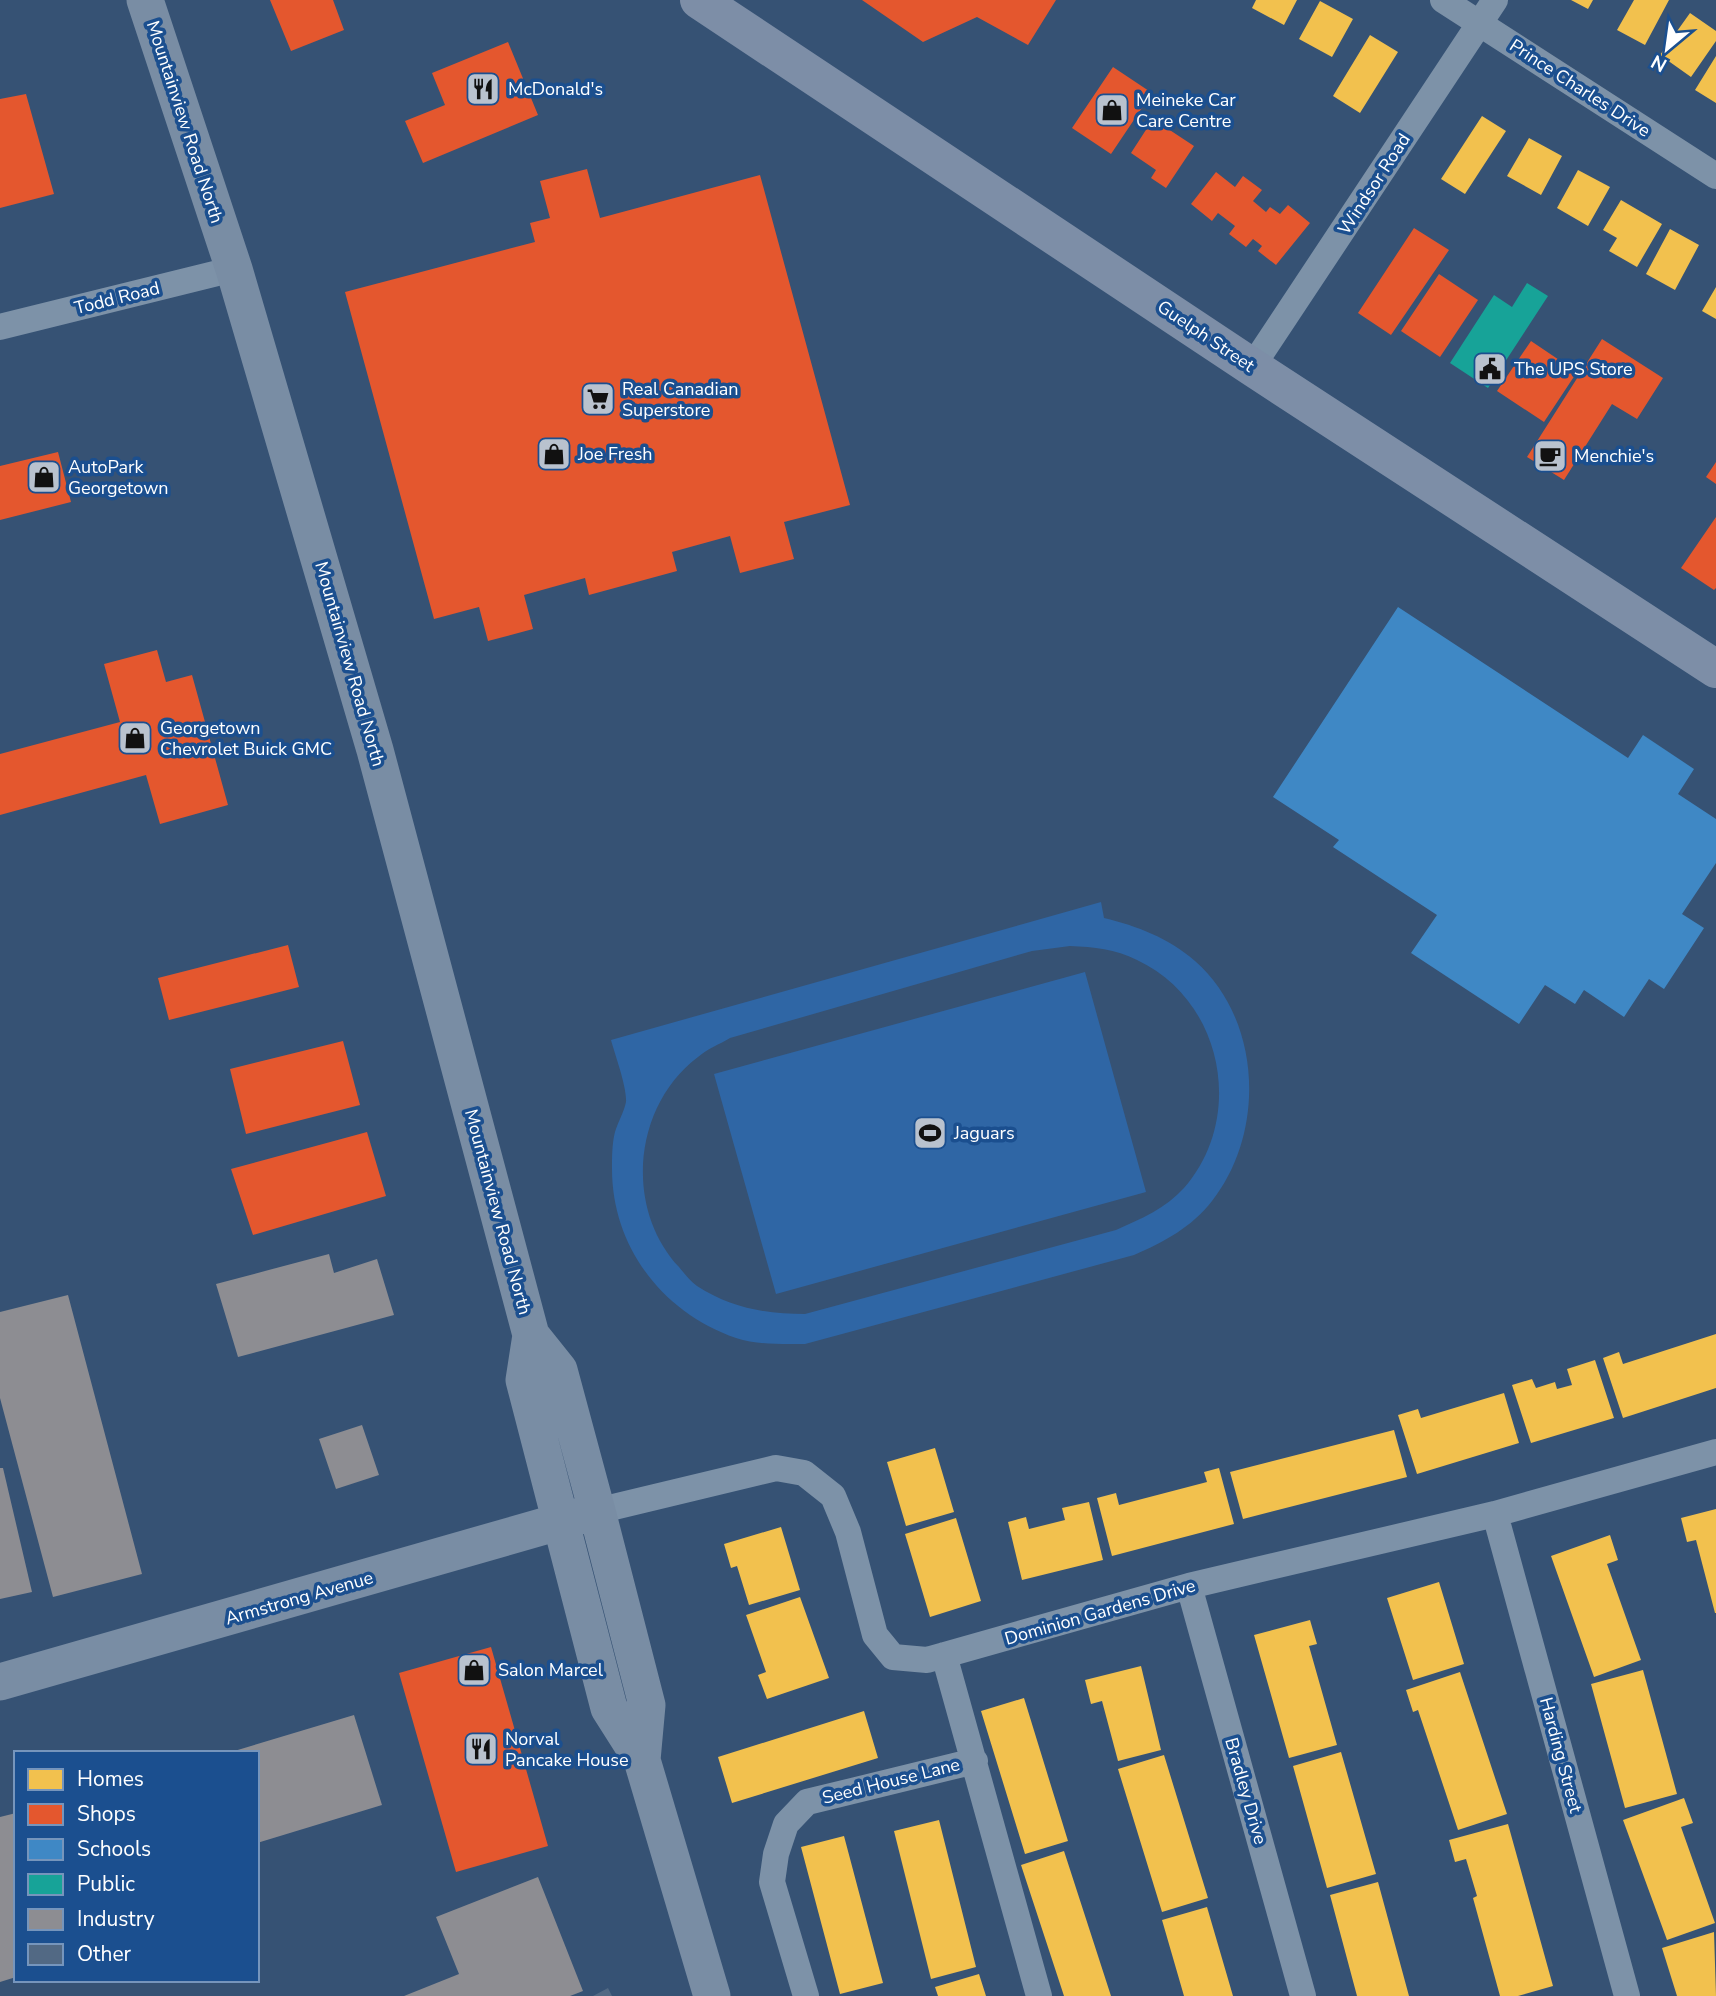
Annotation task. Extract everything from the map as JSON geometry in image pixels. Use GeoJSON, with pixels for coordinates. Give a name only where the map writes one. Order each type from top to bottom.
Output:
{"type":"FeatureCollection","features":[{"type":"Feature","properties":{"kind":"main road","name":"Mountainview Road North"},"geometry":{"type":"LineString","coordinates":[[145,0],[234,269],[375,750],[531,1335],[559,1370],[647,1705],[642,1760]]}},
{"type":"Feature","properties":{"kind":"main road","name":"Guelph Street"},"geometry":{"type":"LineString","coordinates":[[699,0],[1252,367],[1716,669]]}},
{"type":"Feature","properties":{"kind":"main road","name":"Mountainview Road North"},"geometry":{"type":"LineString","coordinates":[[531,1335],[524,1380],[609,1708],[642,1760],[712,1996]]}},
{"type":"Feature","properties":{"kind":"main road","name":"Armstrong Avenue"},"geometry":{"type":"LineString","coordinates":[[0,1682],[597,1511]]}},
{"type":"Feature","properties":{"kind":"street","name":"Prince Charles Drive"},"geometry":{"type":"LineString","coordinates":[[1443,0],[1716,176]]}},
{"type":"Feature","properties":{"kind":"street","name":"Windsor Road"},"geometry":{"type":"LineString","coordinates":[[1252,367],[1495,0]]}},
{"type":"Feature","properties":{"kind":"street","name":"Todd Road"},"geometry":{"type":"LineString","coordinates":[[0,327],[234,269]]}},
{"type":"Feature","properties":{"kind":"street","name":"Dominion Gardens Drive"},"geometry":{"type":"LineString","coordinates":[[597,1511],[776,1468],[804,1473],[833,1496],[848,1532],[875,1634],[893,1657],[927,1660],[1189,1586],[1495,1514],[1716,1452]]}},
{"type":"Feature","properties":{"kind":"street","name":"Harding Street"},"geometry":{"type":"LineString","coordinates":[[1495,1514],[1627,1996]]}},
{"type":"Feature","properties":{"kind":"street","name":"Bradley Drive"},"geometry":{"type":"LineString","coordinates":[[1189,1586],[1303,1996]]}},
{"type":"Feature","properties":{"kind":"street","name":"Seed House Lane"},"geometry":{"type":"LineString","coordinates":[[944,1656],[1039,1996]]}},
{"type":"Feature","properties":{"kind":"street","name":"Seed House Lane"},"geometry":{"type":"LineString","coordinates":[[806,1996],[772,1882],[776,1854],[786,1824],[807,1802],[975,1761]]}},
{"type":"Feature","properties":{"kind":"shaded area"},"geometry":{"type":"Polygon","coordinates":[[[1101,902],[1104,918],[1163,939],[1195,961],[1217,985],[1234,1014],[1244,1045],[1249,1077],[1248,1110],[1242,1143],[1230,1173],[1212,1201],[1186,1226],[1145,1250],[805,1344],[761,1343],[736,1338],[710,1327],[686,1312],[665,1294],[632,1250],[621,1225],[614,1198],[613,1141],[626,1096],[611,1040],[1101,902]],[[1070,946],[1032,951],[730,1038],[702,1054],[676,1078],[660,1102],[649,1129],[644,1158],[644,1188],[650,1216],[661,1243],[679,1267],[697,1286],[736,1305],[776,1313],[805,1314],[1116,1230],[1169,1201],[1184,1188],[1203,1159],[1215,1128],[1219,1095],[1216,1062],[1206,1031],[1189,1003],[1166,978],[1121,953],[1070,946]]]}},
{"type":"Feature","properties":{"kind":"shaded area","name":"Jaguars"},"geometry":{"type":"Polygon","coordinates":[[[1085,972],[1146,1192],[776,1294],[714,1074],[1085,972]]]}},
{"type":"Feature","properties":{"kind":"building: Homes"},"geometry":{"type":"Polygon","coordinates":[[[1256,0],[1297,0],[1284,25],[1252,8],[1256,0]]]}},
{"type":"Feature","properties":{"kind":"building: Homes"},"geometry":{"type":"Polygon","coordinates":[[[1571,0],[1593,0],[1588,9],[1571,0]]]}},
{"type":"Feature","properties":{"kind":"building: Homes"},"geometry":{"type":"Polygon","coordinates":[[[1634,0],[1669,0],[1645,45],[1617,30],[1634,0]]]}},
{"type":"Feature","properties":{"kind":"building: Homes"},"geometry":{"type":"Polygon","coordinates":[[[1320,1],[1353,19],[1332,57],[1299,39],[1320,1]]]}},
{"type":"Feature","properties":{"kind":"building: Homes"},"geometry":{"type":"Polygon","coordinates":[[[1690,13],[1716,31],[1716,41],[1691,77],[1660,55],[1690,13]]]}},
{"type":"Feature","properties":{"kind":"building: Homes"},"geometry":{"type":"Polygon","coordinates":[[[1370,35],[1398,52],[1360,113],[1333,96],[1370,35]]]}},
{"type":"Feature","properties":{"kind":"building: Homes"},"geometry":{"type":"Polygon","coordinates":[[[1716,56],[1716,103],[1695,90],[1716,56]]]}},
{"type":"Feature","properties":{"kind":"building: Homes"},"geometry":{"type":"Polygon","coordinates":[[[1482,116],[1506,131],[1465,194],[1441,179],[1482,116]]]}},
{"type":"Feature","properties":{"kind":"building: Homes"},"geometry":{"type":"Polygon","coordinates":[[[1529,138],[1562,156],[1541,195],[1507,176],[1529,138]]]}},
{"type":"Feature","properties":{"kind":"building: Homes"},"geometry":{"type":"Polygon","coordinates":[[[1578,170],[1610,187],[1588,226],[1557,208],[1578,170]]]}},
{"type":"Feature","properties":{"kind":"building: Homes"},"geometry":{"type":"Polygon","coordinates":[[[1621,200],[1662,224],[1637,267],[1609,251],[1617,238],[1603,230],[1621,200]]]}},
{"type":"Feature","properties":{"kind":"building: Homes"},"geometry":{"type":"Polygon","coordinates":[[[1670,229],[1699,245],[1675,290],[1646,274],[1670,229]]]}},
{"type":"Feature","properties":{"kind":"building: Homes"},"geometry":{"type":"Polygon","coordinates":[[[1716,287],[1716,319],[1702,311],[1716,287]]]}},
{"type":"Feature","properties":{"kind":"building: Homes"},"geometry":{"type":"Polygon","coordinates":[[[1716,1334],[1716,1388],[1623,1418],[1603,1358],[1619,1352],[1623,1364],[1716,1334]]]}},
{"type":"Feature","properties":{"kind":"building: Homes"},"geometry":{"type":"Polygon","coordinates":[[[1595,1360],[1614,1418],[1531,1443],[1512,1385],[1532,1379],[1536,1388],[1555,1382],[1557,1389],[1572,1385],[1567,1369],[1595,1360]]]}},
{"type":"Feature","properties":{"kind":"building: Homes"},"geometry":{"type":"Polygon","coordinates":[[[1504,1393],[1519,1443],[1417,1474],[1398,1415],[1418,1409],[1421,1418],[1504,1393]]]}},
{"type":"Feature","properties":{"kind":"building: Homes"},"geometry":{"type":"Polygon","coordinates":[[[1394,1430],[1407,1477],[1243,1519],[1230,1472],[1394,1430]]]}},
{"type":"Feature","properties":{"kind":"building: Homes"},"geometry":{"type":"Polygon","coordinates":[[[935,1448],[954,1512],[906,1526],[887,1462],[935,1448]]]}},
{"type":"Feature","properties":{"kind":"building: Homes"},"geometry":{"type":"Polygon","coordinates":[[[1219,1468],[1234,1524],[1112,1556],[1097,1498],[1116,1493],[1119,1505],[1207,1482],[1204,1472],[1219,1468]]]}},
{"type":"Feature","properties":{"kind":"building: Homes"},"geometry":{"type":"Polygon","coordinates":[[[1089,1502],[1103,1560],[1022,1580],[1008,1522],[1026,1517],[1029,1529],[1065,1520],[1062,1508],[1089,1502]]]}},
{"type":"Feature","properties":{"kind":"building: Homes"},"geometry":{"type":"Polygon","coordinates":[[[1716,1509],[1715,1613],[1696,1540],[1687,1542],[1681,1518],[1716,1509]]]}},
{"type":"Feature","properties":{"kind":"building: Homes"},"geometry":{"type":"Polygon","coordinates":[[[956,1518],[981,1601],[930,1617],[905,1534],[956,1518]]]}},
{"type":"Feature","properties":{"kind":"building: Homes"},"geometry":{"type":"Polygon","coordinates":[[[781,1527],[800,1590],[749,1605],[737,1566],[731,1568],[724,1544],[781,1527]]]}},
{"type":"Feature","properties":{"kind":"building: Homes"},"geometry":{"type":"Polygon","coordinates":[[[1610,1535],[1618,1560],[1607,1564],[1641,1660],[1594,1677],[1551,1556],[1610,1535]]]}},
{"type":"Feature","properties":{"kind":"building: Homes"},"geometry":{"type":"Polygon","coordinates":[[[1439,1582],[1464,1664],[1413,1680],[1387,1598],[1439,1582]]]}},
{"type":"Feature","properties":{"kind":"building: Homes"},"geometry":{"type":"Polygon","coordinates":[[[800,1597],[829,1678],[767,1699],[758,1675],[766,1672],[746,1615],[800,1597]]]}},
{"type":"Feature","properties":{"kind":"building: Homes"},"geometry":{"type":"Polygon","coordinates":[[[1310,1620],[1317,1644],[1309,1646],[1337,1745],[1289,1758],[1254,1635],[1310,1620]]]}},
{"type":"Feature","properties":{"kind":"building: Homes"},"geometry":{"type":"Polygon","coordinates":[[[1141,1666],[1161,1750],[1118,1761],[1102,1701],[1091,1704],[1085,1680],[1141,1666]]]}},
{"type":"Feature","properties":{"kind":"building: Homes"},"geometry":{"type":"Polygon","coordinates":[[[1643,1670],[1677,1794],[1625,1808],[1591,1684],[1643,1670]]]}},
{"type":"Feature","properties":{"kind":"building: Homes"},"geometry":{"type":"Polygon","coordinates":[[[1460,1672],[1507,1814],[1458,1830],[1418,1710],[1413,1712],[1406,1690],[1460,1672]]]}},
{"type":"Feature","properties":{"kind":"building: Homes"},"geometry":{"type":"Polygon","coordinates":[[[1024,1698],[1068,1841],[1025,1854],[981,1711],[1024,1698]]]}},
{"type":"Feature","properties":{"kind":"building: Homes"},"geometry":{"type":"Polygon","coordinates":[[[864,1711],[878,1758],[732,1803],[718,1757],[864,1711]]]}},
{"type":"Feature","properties":{"kind":"building: Homes"},"geometry":{"type":"Polygon","coordinates":[[[1341,1752],[1376,1874],[1327,1888],[1293,1766],[1341,1752]]]}},
{"type":"Feature","properties":{"kind":"building: Homes"},"geometry":{"type":"Polygon","coordinates":[[[1164,1755],[1208,1898],[1162,1912],[1118,1769],[1164,1755]]]}},
{"type":"Feature","properties":{"kind":"building: Homes"},"geometry":{"type":"Polygon","coordinates":[[[1684,1798],[1693,1823],[1681,1827],[1715,1923],[1667,1940],[1623,1820],[1684,1798]]]}},
{"type":"Feature","properties":{"kind":"building: Homes"},"geometry":{"type":"Polygon","coordinates":[[[939,1820],[976,1967],[931,1979],[894,1831],[939,1820]]]}},
{"type":"Feature","properties":{"kind":"building: Homes"},"geometry":{"type":"Polygon","coordinates":[[[1508,1824],[1553,1986],[1518,1996],[1500,1996],[1473,1898],[1477,1896],[1466,1859],[1455,1862],[1449,1840],[1508,1824]]]}},
{"type":"Feature","properties":{"kind":"building: Homes"},"geometry":{"type":"Polygon","coordinates":[[[844,1836],[883,1983],[840,1994],[801,1847],[844,1836]]]}},
{"type":"Feature","properties":{"kind":"building: Homes"},"geometry":{"type":"Polygon","coordinates":[[[1064,1851],[1111,1996],[1064,1996],[1021,1865],[1064,1851]]]}},
{"type":"Feature","properties":{"kind":"building: Homes"},"geometry":{"type":"Polygon","coordinates":[[[1378,1882],[1409,1996],[1357,1996],[1330,1895],[1378,1882]]]}},
{"type":"Feature","properties":{"kind":"building: Homes"},"geometry":{"type":"Polygon","coordinates":[[[1207,1907],[1233,1996],[1184,1996],[1162,1920],[1207,1907]]]}},
{"type":"Feature","properties":{"kind":"building: Homes"},"geometry":{"type":"Polygon","coordinates":[[[1714,1932],[1716,1996],[1677,1996],[1662,1948],[1714,1932]]]}},
{"type":"Feature","properties":{"kind":"building: Homes"},"geometry":{"type":"Polygon","coordinates":[[[979,1974],[986,1996],[938,1996],[935,1987],[979,1974]]]}},
{"type":"Feature","properties":{"kind":"building: Shops"},"geometry":{"type":"Polygon","coordinates":[[[270,0],[333,0],[344,30],[291,51],[270,0]]]}},
{"type":"Feature","properties":{"kind":"building: Shops"},"geometry":{"type":"Polygon","coordinates":[[[862,0],[1056,0],[1028,45],[977,17],[923,42],[862,0]]]}},
{"type":"Feature","properties":{"kind":"building: Shops","name":"McDonald's"},"geometry":{"type":"Polygon","coordinates":[[[508,42],[538,115],[423,163],[405,121],[445,105],[432,73],[508,42]]]}},
{"type":"Feature","properties":{"kind":"building: Shops"},"geometry":{"type":"Polygon","coordinates":[[[1113,67],[1152,93],[1111,154],[1072,128],[1113,67]]]}},
{"type":"Feature","properties":{"kind":"building: Shops"},"geometry":{"type":"Polygon","coordinates":[[[26,94],[54,194],[0,208],[0,99],[26,94]]]}},
{"type":"Feature","properties":{"kind":"building: Shops"},"geometry":{"type":"Polygon","coordinates":[[[1153,119],[1194,146],[1166,188],[1151,178],[1156,170],[1131,153],[1153,119]]]}},
{"type":"Feature","properties":{"kind":"building: Shops","name":"Real Canadian Superstore"},"geometry":{"type":"Polygon","coordinates":[[[587,169],[600,218],[760,175],[850,505],[784,522],[794,559],[740,573],[730,536],[672,552],[677,571],[589,595],[585,578],[524,595],[533,629],[488,641],[479,607],[434,619],[345,292],[535,242],[530,223],[550,218],[540,181],[587,169]]]}},
{"type":"Feature","properties":{"kind":"building: Shops"},"geometry":{"type":"Polygon","coordinates":[[[1216,172],[1235,187],[1243,176],[1262,190],[1253,201],[1266,212],[1270,207],[1280,214],[1288,205],[1310,223],[1276,265],[1258,251],[1262,246],[1253,239],[1246,247],[1229,234],[1235,226],[1218,213],[1212,221],[1191,204],[1216,172]]]}},
{"type":"Feature","properties":{"kind":"building: Shops"},"geometry":{"type":"Polygon","coordinates":[[[1414,228],[1449,250],[1391,335],[1358,313],[1414,228]]]}},
{"type":"Feature","properties":{"kind":"building: Shops"},"geometry":{"type":"Polygon","coordinates":[[[1439,274],[1478,300],[1440,357],[1401,331],[1439,274]]]}},
{"type":"Feature","properties":{"kind":"building: Shops"},"geometry":{"type":"Polygon","coordinates":[[[1602,339],[1663,378],[1637,419],[1612,404],[1564,480],[1527,457],[1602,339]]]}},
{"type":"Feature","properties":{"kind":"building: Shops"},"geometry":{"type":"Polygon","coordinates":[[[1531,341],[1577,372],[1544,422],[1497,391],[1531,341]]]}},
{"type":"Feature","properties":{"kind":"building: Shops"},"geometry":{"type":"Polygon","coordinates":[[[58,452],[71,502],[0,520],[0,466],[58,452]]]}},
{"type":"Feature","properties":{"kind":"building: Shops"},"geometry":{"type":"Polygon","coordinates":[[[1716,462],[1716,484],[1706,477],[1716,462]]]}},
{"type":"Feature","properties":{"kind":"building: Shops"},"geometry":{"type":"Polygon","coordinates":[[[1716,517],[1716,588],[1714,590],[1681,568],[1716,517]]]}},
{"type":"Feature","properties":{"kind":"building: Shops","name":"Georgetown Chevrolet Buick GMC"},"geometry":{"type":"Polygon","coordinates":[[[157,650],[166,682],[192,675],[228,805],[160,824],[146,775],[0,815],[0,754],[120,722],[104,664],[157,650]]]}},
{"type":"Feature","properties":{"kind":"building: Shops"},"geometry":{"type":"Polygon","coordinates":[[[288,945],[299,987],[169,1020],[158,978],[288,945]]]}},
{"type":"Feature","properties":{"kind":"building: Shops"},"geometry":{"type":"Polygon","coordinates":[[[343,1041],[360,1105],[246,1134],[230,1069],[343,1041]]]}},
{"type":"Feature","properties":{"kind":"building: Shops"},"geometry":{"type":"Polygon","coordinates":[[[367,1132],[386,1196],[253,1235],[231,1169],[367,1132]]]}},
{"type":"Feature","properties":{"kind":"building: Shops"},"geometry":{"type":"Polygon","coordinates":[[[491,1647],[548,1846],[456,1872],[399,1673],[491,1647]]]}},
{"type":"Feature","properties":{"kind":"building: Schools"},"geometry":{"type":"Polygon","coordinates":[[[1398,607],[1628,758],[1643,735],[1694,769],[1678,794],[1716,819],[1716,863],[1682,914],[1704,928],[1664,989],[1649,979],[1624,1017],[1584,990],[1575,1004],[1545,985],[1519,1024],[1411,953],[1437,915],[1333,847],[1339,840],[1273,797],[1398,607]]]}},
{"type":"Feature","properties":{"kind":"building: Public"},"geometry":{"type":"Polygon","coordinates":[[[1527,283],[1548,296],[1488,388],[1450,363],[1494,295],[1512,307],[1527,283]]]}},
{"type":"Feature","properties":{"kind":"building: Industry"},"geometry":{"type":"Polygon","coordinates":[[[329,1254],[334,1273],[377,1259],[394,1315],[238,1357],[216,1284],[329,1254]]]}},
{"type":"Feature","properties":{"kind":"building: Industry"},"geometry":{"type":"Polygon","coordinates":[[[68,1295],[142,1574],[53,1597],[0,1398],[0,1312],[68,1295]]]}},
{"type":"Feature","properties":{"kind":"building: Industry"},"geometry":{"type":"Polygon","coordinates":[[[362,1425],[379,1475],[336,1489],[319,1439],[362,1425]]]}},
{"type":"Feature","properties":{"kind":"building: Industry"},"geometry":{"type":"Polygon","coordinates":[[[0,1468],[3,1468],[32,1592],[0,1599],[0,1468]]]}},
{"type":"Feature","properties":{"kind":"building: Industry"},"geometry":{"type":"Polygon","coordinates":[[[354,1715],[382,1805],[259,1842],[259,1751],[234,1751],[354,1715]]]}},
{"type":"Feature","properties":{"kind":"building: Industry"},"geometry":{"type":"Polygon","coordinates":[[[14,1814],[14,1978],[0,1982],[0,1817],[14,1814]]]}},
{"type":"Feature","properties":{"kind":"building: Industry"},"geometry":{"type":"Polygon","coordinates":[[[538,1877],[583,1991],[570,1996],[404,1996],[459,1974],[436,1917],[538,1877]]]}},
{"type":"Feature","properties":{"kind":"building: Other"},"geometry":{"type":"Polygon","coordinates":[[[608,1988],[612,1996],[593,1996],[608,1988]]]}},
{"type":"Feature","properties":{"kind":"place","name":"McDonald's"},"geometry":{"type":"Point","coordinates":[483,89]}},
{"type":"Feature","properties":{"kind":"place","name":"Meineke Car Care Centre"},"geometry":{"type":"Point","coordinates":[1112,110]}},
{"type":"Feature","properties":{"kind":"place","name":"The UPS Store"},"geometry":{"type":"Point","coordinates":[1490,369]}},
{"type":"Feature","properties":{"kind":"place","name":"Real Canadian Superstore"},"geometry":{"type":"Point","coordinates":[598,399]}},
{"type":"Feature","properties":{"kind":"place","name":"Joe Fresh"},"geometry":{"type":"Point","coordinates":[554,454]}},
{"type":"Feature","properties":{"kind":"place","name":"Menchie's"},"geometry":{"type":"Point","coordinates":[1550,456]}},
{"type":"Feature","properties":{"kind":"place","name":"AutoPark Georgetown"},"geometry":{"type":"Point","coordinates":[44,477]}},
{"type":"Feature","properties":{"kind":"place","name":"Georgetown Chevrolet Buick GMC"},"geometry":{"type":"Point","coordinates":[135,738]}},
{"type":"Feature","properties":{"kind":"place","name":"Jaguars"},"geometry":{"type":"Point","coordinates":[930,1133]}},
{"type":"Feature","properties":{"kind":"place","name":"Salon Marcel"},"geometry":{"type":"Point","coordinates":[474,1670]}},
{"type":"Feature","properties":{"kind":"place","name":"Norval Pancake House"},"geometry":{"type":"Point","coordinates":[481,1749]}}]}
